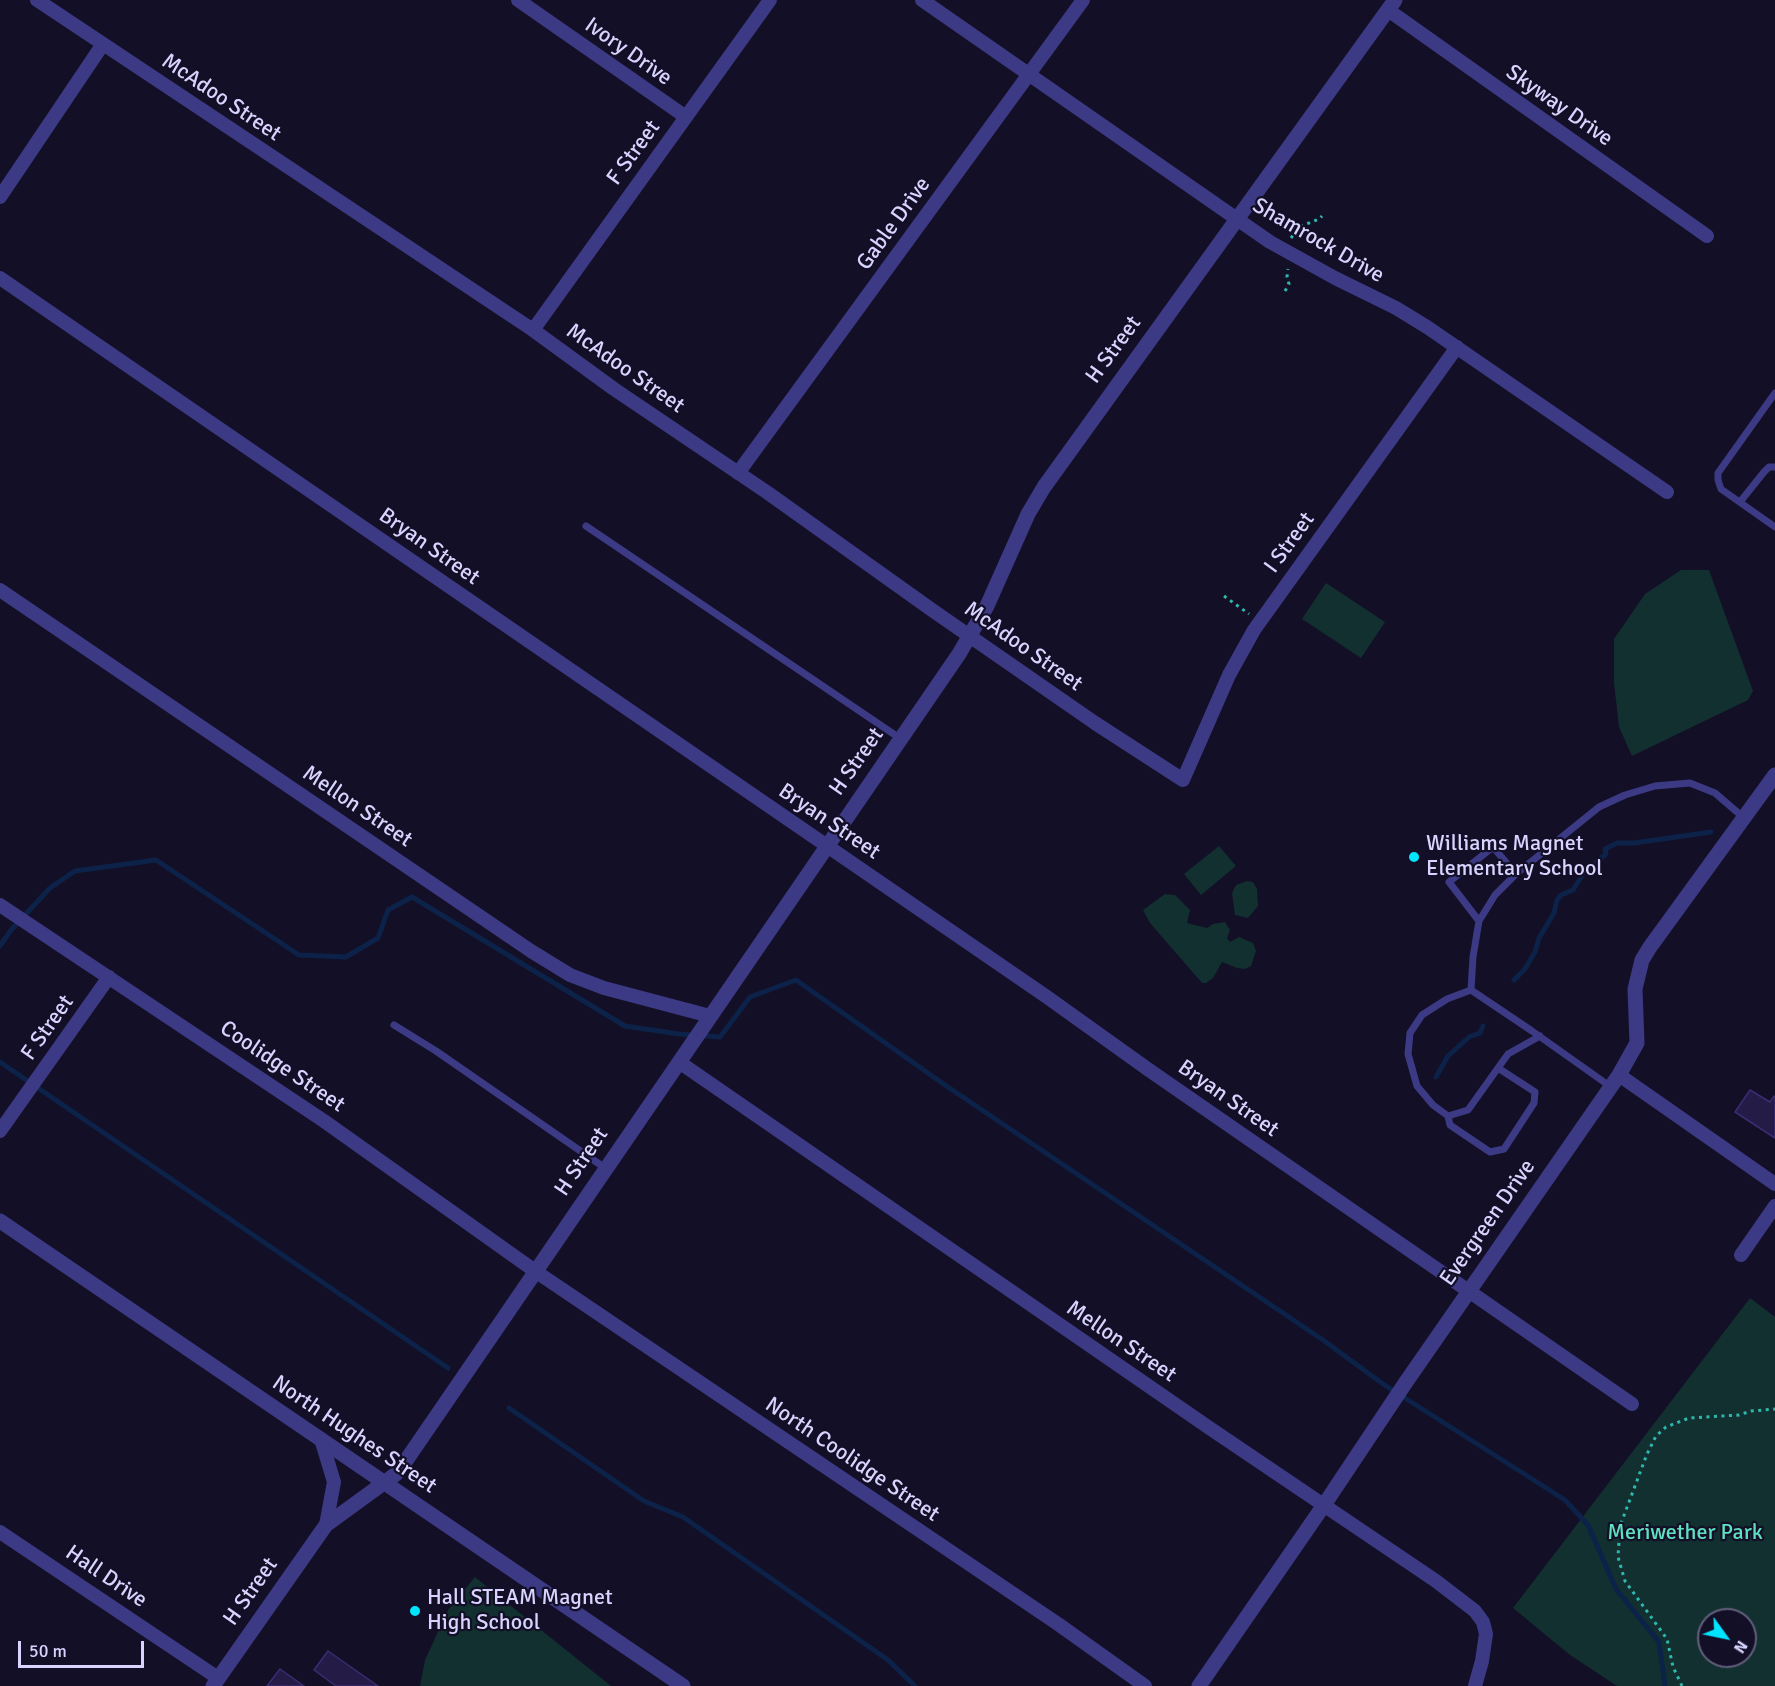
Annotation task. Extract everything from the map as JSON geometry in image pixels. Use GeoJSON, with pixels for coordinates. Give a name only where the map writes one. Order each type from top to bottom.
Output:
{"type":"FeatureCollection","features":[{"type":"Feature","properties":{"kind":"street","name":"McAdoo Street"},"geometry":{"type":"LineString","coordinates":[[38,0],[533,330],[614,389],[1095,723],[1183,780]]}},
{"type":"Feature","properties":{"kind":"street","name":"Ivory Drive"},"geometry":{"type":"LineString","coordinates":[[518,0],[686,117]]}},
{"type":"Feature","properties":{"kind":"street","name":"F Street"},"geometry":{"type":"LineString","coordinates":[[533,330],[770,0]]}},
{"type":"Feature","properties":{"kind":"street","name":"Shamrock Drive"},"geometry":{"type":"LineString","coordinates":[[922,0],[1289,254],[1396,308],[1457,347],[1667,492]]}},
{"type":"Feature","properties":{"kind":"street","name":"Gable Drive"},"geometry":{"type":"LineString","coordinates":[[738,473],[1083,0]]}},
{"type":"Feature","properties":{"kind":"street","name":"H Street"},"geometry":{"type":"LineString","coordinates":[[215,1682],[326,1525],[396,1474],[405,1462],[901,739],[987,606],[1028,514],[1044,487],[1391,5]]}},
{"type":"Feature","properties":{"kind":"street","name":"Skyway Drive"},"geometry":{"type":"LineString","coordinates":[[1391,5],[1707,236]]}},
{"type":"Feature","properties":{"kind":"street"},"geometry":{"type":"LineString","coordinates":[[0,197],[103,44]]}},
{"type":"Feature","properties":{"kind":"street","name":"Bryan Street"},"geometry":{"type":"LineString","coordinates":[[0,278],[241,441],[1047,997],[1632,1404]]}},
{"type":"Feature","properties":{"kind":"street","name":"I Street"},"geometry":{"type":"LineString","coordinates":[[1183,780],[1229,675],[1260,622],[1457,347]]}},
{"type":"Feature","properties":{"kind":"street","name":"Mellon Street"},"geometry":{"type":"LineString","coordinates":[[0,590],[531,951],[570,975],[706,1021]]}},
{"type":"Feature","properties":{"kind":"street","name":"Evergreen Drive"},"geometry":{"type":"LineString","coordinates":[[1199,1686],[1590,1114],[1615,1081],[1637,1043],[1635,989],[1642,960],[1775,775]]}},
{"type":"Feature","properties":{"kind":"street","name":"Coolidge Street"},"geometry":{"type":"LineString","coordinates":[[0,905],[324,1121],[535,1271]]}},
{"type":"Feature","properties":{"kind":"street","name":"F Street"},"geometry":{"type":"LineString","coordinates":[[0,1131],[40,1078],[109,977]]}},
{"type":"Feature","properties":{"kind":"street","name":"Mellon Street"},"geometry":{"type":"LineString","coordinates":[[682,1057],[1436,1581],[1475,1611],[1483,1622],[1486,1634],[1475,1686]]}},
{"type":"Feature","properties":{"kind":"street"},"geometry":{"type":"LineString","coordinates":[[1615,1081],[1775,1184]]}},
{"type":"Feature","properties":{"kind":"street"},"geometry":{"type":"LineString","coordinates":[[1741,1256],[1775,1206]]}},
{"type":"Feature","properties":{"kind":"street","name":"North Hughes Street"},"geometry":{"type":"LineString","coordinates":[[0,1221],[683,1686]]}},
{"type":"Feature","properties":{"kind":"street","name":"North Coolidge Street"},"geometry":{"type":"LineString","coordinates":[[535,1271],[1030,1605],[1145,1686]]}},
{"type":"Feature","properties":{"kind":"street","name":"H Street"},"geometry":{"type":"LineString","coordinates":[[321,1439],[334,1482],[326,1525]]}},
{"type":"Feature","properties":{"kind":"street","name":"Hall Drive"},"geometry":{"type":"LineString","coordinates":[[0,1533],[215,1682]]}},
{"type":"Feature","properties":{"kind":"lane"},"geometry":{"type":"LineString","coordinates":[[1775,393],[1718,473],[1721,489],[1775,527]]}},
{"type":"Feature","properties":{"kind":"lane"},"geometry":{"type":"LineString","coordinates":[[1740,502],[1764,472],[1770,467],[1775,467]]}},
{"type":"Feature","properties":{"kind":"lane"},"geometry":{"type":"LineString","coordinates":[[586,526],[901,739]]}},
{"type":"Feature","properties":{"kind":"lane"},"geometry":{"type":"LineString","coordinates":[[1471,990],[1473,957],[1479,921],[1496,895],[1516,874],[1599,807],[1625,795],[1655,786],[1690,783],[1726,801],[1744,818]]}},
{"type":"Feature","properties":{"kind":"lane"},"geometry":{"type":"LineString","coordinates":[[1479,921],[1449,882],[1493,847],[1516,874]]}},
{"type":"Feature","properties":{"kind":"lane"},"geometry":{"type":"LineString","coordinates":[[1471,990],[1540,1036],[1615,1081]]}},
{"type":"Feature","properties":{"kind":"lane"},"geometry":{"type":"LineString","coordinates":[[1471,990],[1447,999],[1422,1015],[1410,1034],[1408,1054],[1418,1086],[1434,1105],[1448,1116],[1450,1125],[1490,1152],[1504,1149],[1534,1103],[1534,1092],[1498,1068]]}},
{"type":"Feature","properties":{"kind":"lane"},"geometry":{"type":"LineString","coordinates":[[394,1025],[436,1051],[605,1168]]}},
{"type":"Feature","properties":{"kind":"lane"},"geometry":{"type":"LineString","coordinates":[[1448,1116],[1468,1110],[1508,1054],[1540,1036]]}},
{"type":"Feature","properties":{"kind":"path"},"geometry":{"type":"LineString","coordinates":[[1285,291],[1289,284],[1287,269],[1289,254],[1299,227],[1322,216]]}},
{"type":"Feature","properties":{"kind":"path"},"geometry":{"type":"LineString","coordinates":[[1224,596],[1260,622]]}},
{"type":"Feature","properties":{"kind":"path"},"geometry":{"type":"LineString","coordinates":[[1682,1686],[1673,1667],[1667,1639],[1625,1581],[1618,1557],[1620,1526],[1647,1454],[1656,1436],[1666,1427],[1689,1418],[1739,1415],[1752,1411],[1775,1409]]}},
{"type":"Feature","properties":{"kind":"green space"},"geometry":{"type":"Polygon","coordinates":[[[1681,570],[1709,570],[1753,691],[1748,700],[1632,756],[1619,727],[1614,683],[1614,639],[1645,594],[1681,570]]]}},
{"type":"Feature","properties":{"kind":"green space"},"geometry":{"type":"Polygon","coordinates":[[[1326,583],[1385,622],[1361,658],[1302,619],[1326,583]]]}},
{"type":"Feature","properties":{"kind":"green space"},"geometry":{"type":"Polygon","coordinates":[[[1219,846],[1236,866],[1201,895],[1184,874],[1219,846]]]}},
{"type":"Feature","properties":{"kind":"green space"},"geometry":{"type":"Polygon","coordinates":[[[1247,881],[1253,882],[1257,889],[1258,906],[1248,918],[1235,915],[1232,893],[1236,885],[1247,881]]]}},
{"type":"Feature","properties":{"kind":"green space"},"geometry":{"type":"Polygon","coordinates":[[[1165,894],[1175,895],[1190,910],[1187,923],[1207,928],[1213,924],[1225,922],[1230,930],[1227,938],[1230,942],[1239,937],[1253,943],[1256,951],[1251,966],[1245,969],[1237,968],[1222,962],[1213,978],[1202,983],[1150,923],[1143,910],[1165,894]]]}},
{"type":"Feature","properties":{"kind":"green space","name":"Meriwether Park"},"geometry":{"type":"Polygon","coordinates":[[[1750,1298],[1775,1317],[1775,1686],[1617,1686],[1570,1655],[1513,1608],[1750,1298]]]}},
{"type":"Feature","properties":{"kind":"green space"},"geometry":{"type":"Polygon","coordinates":[[[475,1577],[611,1686],[420,1686],[425,1660],[448,1610],[475,1577]]]}},
{"type":"Feature","properties":{"kind":"building"},"geometry":{"type":"Polygon","coordinates":[[[1750,1090],[1770,1102],[1775,1097],[1775,1138],[1735,1112],[1750,1090]]]}},
{"type":"Feature","properties":{"kind":"building"},"geometry":{"type":"Polygon","coordinates":[[[328,1651],[378,1686],[336,1686],[314,1670],[328,1651]]]}},
{"type":"Feature","properties":{"kind":"building"},"geometry":{"type":"Polygon","coordinates":[[[280,1669],[304,1686],[267,1686],[280,1669]]]}},
{"type":"Feature","properties":{"kind":"waterway"},"geometry":{"type":"LineString","coordinates":[[1514,980],[1525,969],[1535,952],[1539,938],[1554,913],[1557,900],[1561,895],[1573,890],[1583,874],[1606,854],[1605,849],[1617,843],[1634,843],[1711,832]]}},
{"type":"Feature","properties":{"kind":"waterway"},"geometry":{"type":"LineString","coordinates":[[0,946],[11,930],[50,888],[75,871],[156,860],[299,955],[346,957],[378,938],[388,910],[412,897],[625,1026],[720,1037],[750,997],[796,980],[945,1085],[1323,1340],[1383,1384],[1565,1500],[1588,1525],[1616,1589],[1659,1642],[1665,1686]]}},
{"type":"Feature","properties":{"kind":"waterway"},"geometry":{"type":"LineString","coordinates":[[1436,1077],[1448,1056],[1469,1037],[1480,1033],[1483,1026]]}},
{"type":"Feature","properties":{"kind":"waterway"},"geometry":{"type":"LineString","coordinates":[[0,1062],[448,1368]]}},
{"type":"Feature","properties":{"kind":"waterway"},"geometry":{"type":"LineString","coordinates":[[509,1408],[644,1501],[683,1517],[888,1660],[915,1686]]}},
{"type":"Feature","properties":{"kind":"place","name":"Williams Magnet Elementary School"},"geometry":{"type":"Point","coordinates":[1414,857]}},
{"type":"Feature","properties":{"kind":"place","name":"Hall STEAM Magnet High School"},"geometry":{"type":"Point","coordinates":[415,1611]}}]}
